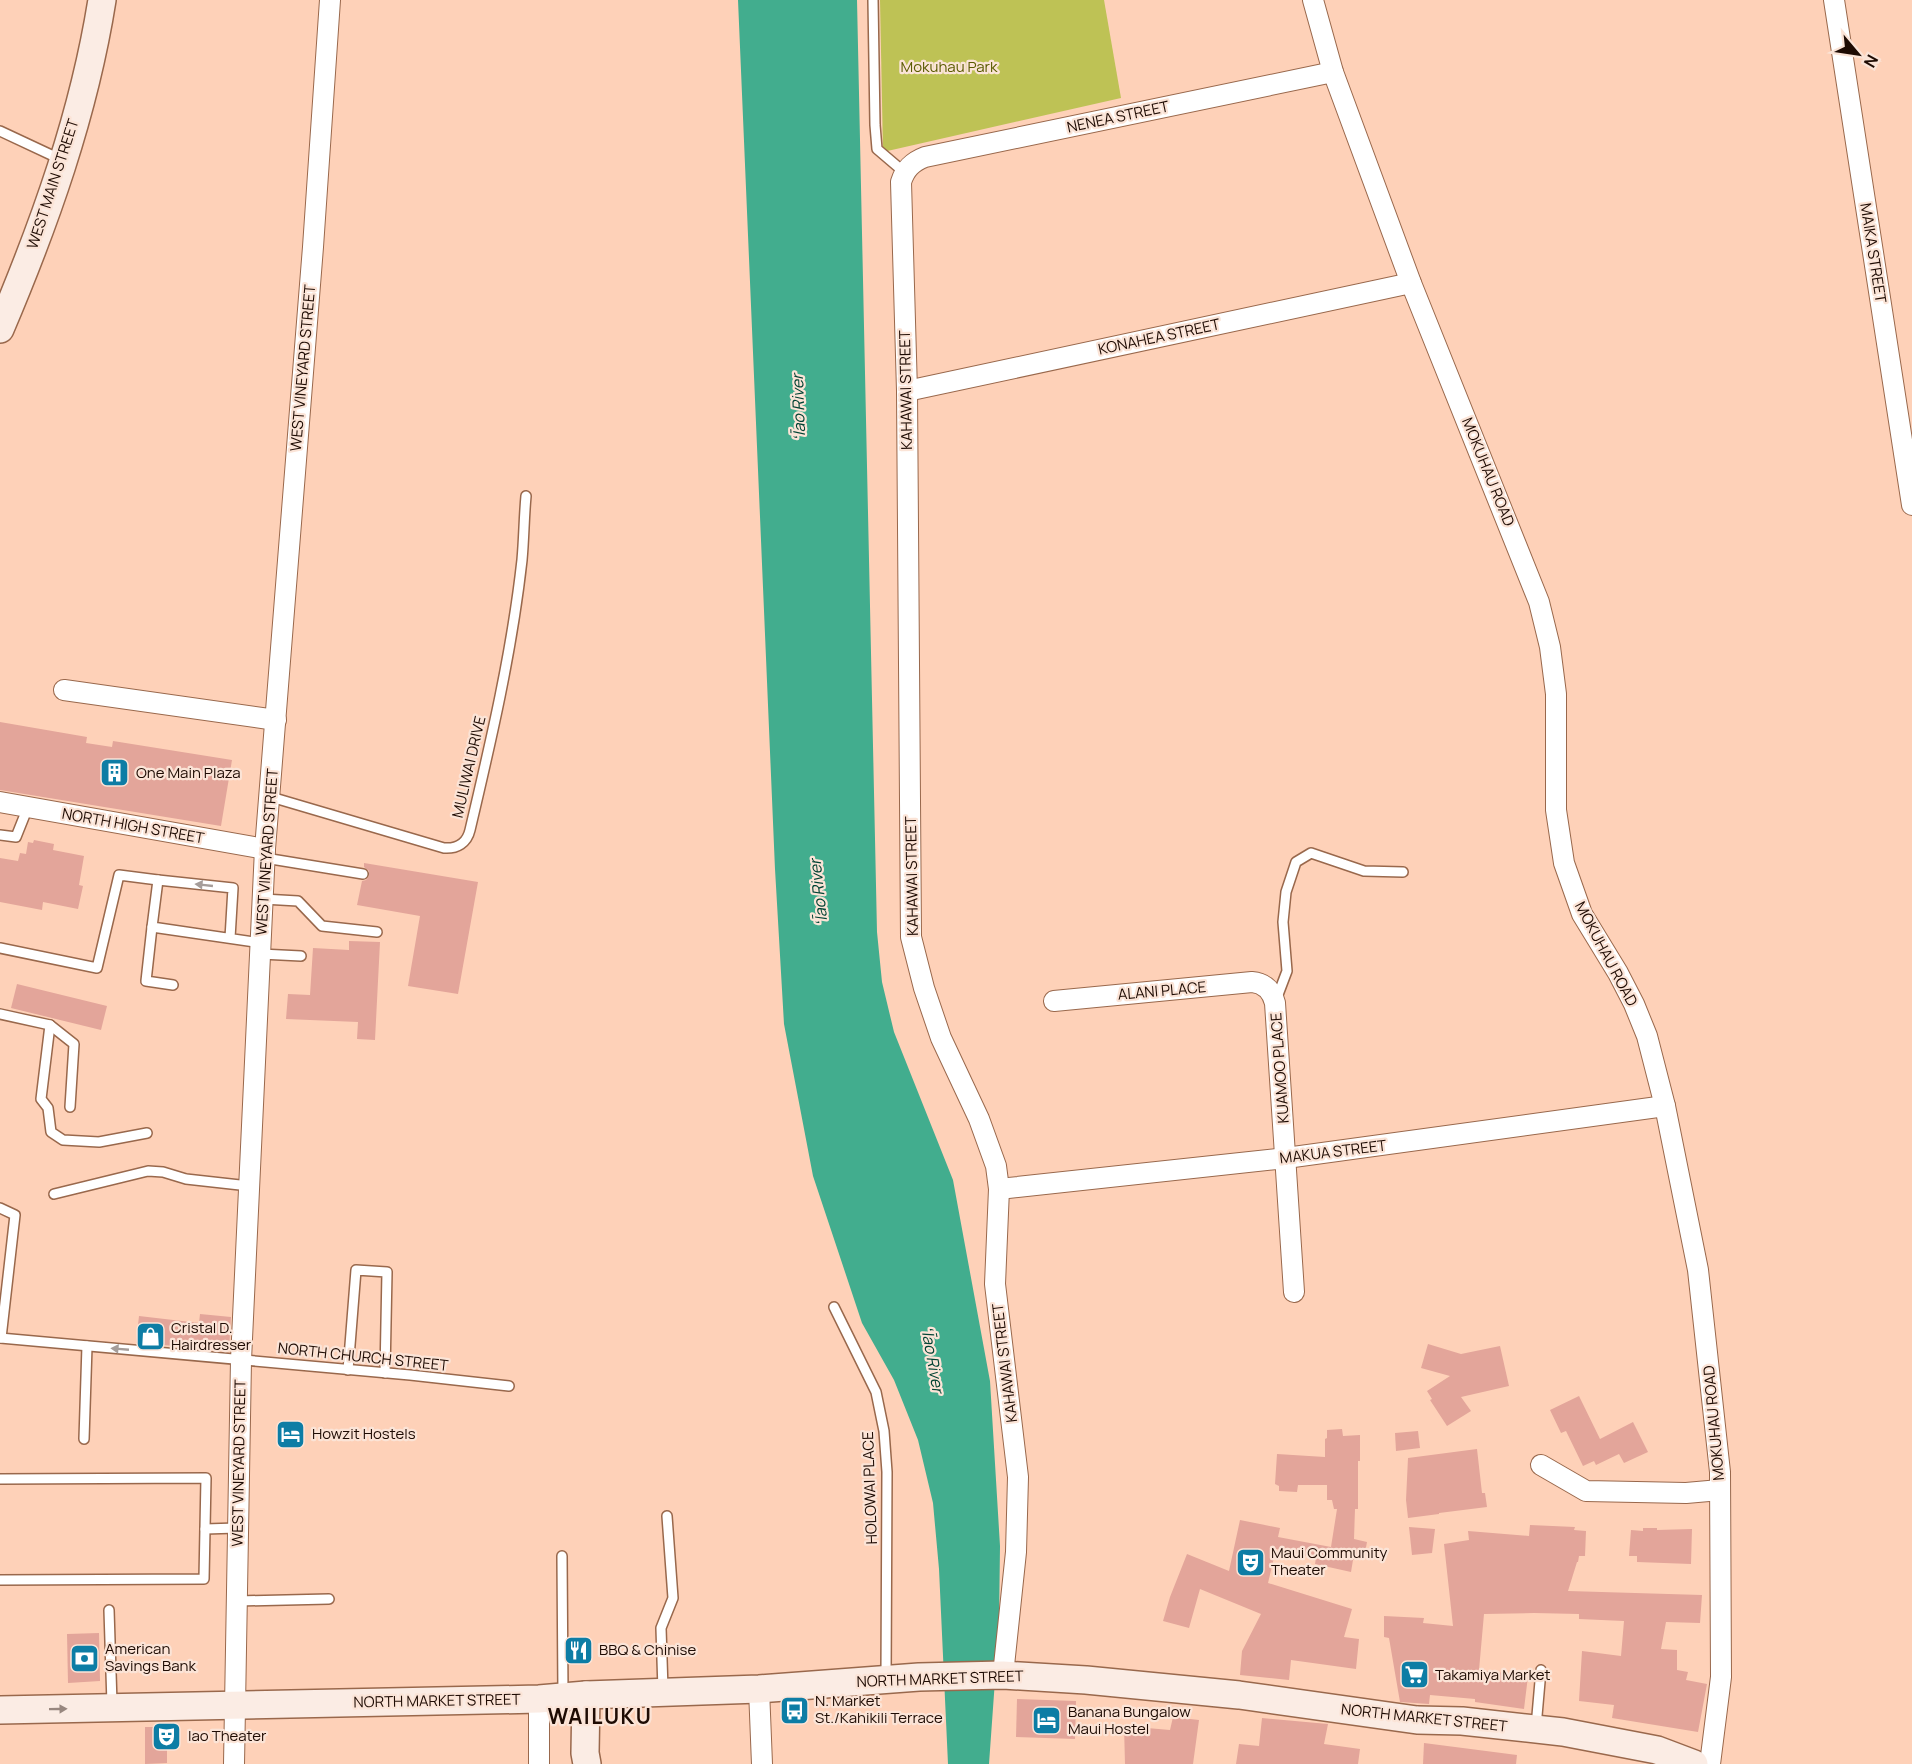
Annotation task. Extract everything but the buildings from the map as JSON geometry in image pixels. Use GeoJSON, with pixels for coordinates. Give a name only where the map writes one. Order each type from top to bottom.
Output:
{"type":"FeatureCollection","features":[{"type":"Feature","properties":{"kind":"street","name":"WEST MAIN STREET"},"geometry":{"type":"LineString","coordinates":[[0,329],[64,161],[95,43],[102,0]]}},
{"type":"Feature","properties":{"kind":"street","name":"WEST VINEYARD STREET"},"geometry":{"type":"LineString","coordinates":[[234,1764],[241,1360],[265,854],[330,0]]}},
{"type":"Feature","properties":{"kind":"street","name":"MOKUHAU ROAD"},"geometry":{"type":"LineString","coordinates":[[1313,0],[1333,72],[1411,283],[1539,602],[1550,647],[1556,694],[1556,810],[1564,863],[1582,914],[1634,1004],[1647,1036],[1665,1106],[1698,1270],[1720,1472],[1721,1677],[1710,1764]]}},
{"type":"Feature","properties":{"kind":"street","name":"MAIKA STREET"},"geometry":{"type":"LineString","coordinates":[[1834,0],[1912,505]]}},
{"type":"Feature","properties":{"kind":"street","name":"NENEA STREET"},"geometry":{"type":"LineString","coordinates":[[906,170],[915,161],[925,158],[1333,72]]}},
{"type":"Feature","properties":{"kind":"street","name":"KAHAWAI STREET"},"geometry":{"type":"LineString","coordinates":[[906,170],[900,189],[907,391],[911,937],[941,1038],[982,1126],[996,1166],[999,1189],[995,1284],[1018,1477],[1016,1552],[1003,1675]]}},
{"type":"Feature","properties":{"kind":"street","name":"KONAHEA STREET"},"geometry":{"type":"LineString","coordinates":[[907,391],[1411,283]]}},
{"type":"Feature","properties":{"kind":"street"},"geometry":{"type":"LineString","coordinates":[[64,690],[276,720]]}},
{"type":"Feature","properties":{"kind":"street","name":"NORTH HIGH STREET"},"geometry":{"type":"LineString","coordinates":[[0,802],[265,854]]}},
{"type":"Feature","properties":{"kind":"street","name":"ALANI PLACE"},"geometry":{"type":"LineString","coordinates":[[1054,1001],[1252,982],[1262,984],[1272,996]]}},
{"type":"Feature","properties":{"kind":"street","name":"KUAMOO PLACE"},"geometry":{"type":"LineString","coordinates":[[1272,996],[1286,1158],[1294,1292]]}},
{"type":"Feature","properties":{"kind":"street","name":"MAKUA STREET"},"geometry":{"type":"LineString","coordinates":[[999,1189],[1286,1158],[1665,1106]]}},
{"type":"Feature","properties":{"kind":"street"},"geometry":{"type":"LineString","coordinates":[[1541,1466],[1586,1491],[1686,1493],[1720,1490]]}},
{"type":"Feature","properties":{"kind":"street","name":"NORTH MARKET STREET"},"geometry":{"type":"LineString","coordinates":[[0,1710],[562,1697],[759,1689],[938,1676],[1003,1675],[1086,1680],[1239,1695],[1417,1720],[1462,1721],[1563,1732],[1657,1750],[1694,1764]]}},
{"type":"Feature","properties":{"kind":"street"},"geometry":{"type":"LineString","coordinates":[[759,1689],[762,1764]]}},
{"type":"Feature","properties":{"kind":"street"},"geometry":{"type":"LineString","coordinates":[[539,1764],[562,1697]]}},
{"type":"Feature","properties":{"kind":"street"},"geometry":{"type":"LineString","coordinates":[[562,1697],[587,1764]]}},
{"type":"Feature","properties":{"kind":"lane"},"geometry":{"type":"LineString","coordinates":[[873,0],[877,149],[906,170]]}},
{"type":"Feature","properties":{"kind":"lane"},"geometry":{"type":"LineString","coordinates":[[0,131],[64,161]]}},
{"type":"Feature","properties":{"kind":"lane","name":"MULIWAI DRIVE"},"geometry":{"type":"LineString","coordinates":[[270,797],[444,848],[457,846],[466,840],[493,731],[513,626],[522,559],[526,496]]}},
{"type":"Feature","properties":{"kind":"lane"},"geometry":{"type":"LineString","coordinates":[[0,835],[15,837],[28,807]]}},
{"type":"Feature","properties":{"kind":"lane"},"geometry":{"type":"LineString","coordinates":[[1272,996],[1287,971],[1283,922],[1286,892],[1296,862],[1311,853],[1364,872],[1403,872]]}},
{"type":"Feature","properties":{"kind":"lane"},"geometry":{"type":"LineString","coordinates":[[265,854],[363,874]]}},
{"type":"Feature","properties":{"kind":"lane"},"geometry":{"type":"LineString","coordinates":[[0,948],[97,968],[119,875],[233,888],[230,938]]}},
{"type":"Feature","properties":{"kind":"lane"},"geometry":{"type":"LineString","coordinates":[[158,880],[146,981],[173,985]]}},
{"type":"Feature","properties":{"kind":"lane"},"geometry":{"type":"LineString","coordinates":[[263,899],[298,901],[322,926],[377,932]]}},
{"type":"Feature","properties":{"kind":"lane"},"geometry":{"type":"LineString","coordinates":[[152,927],[230,938],[301,957]]}},
{"type":"Feature","properties":{"kind":"lane"},"geometry":{"type":"LineString","coordinates":[[0,1015],[50,1025],[74,1044],[70,1107]]}},
{"type":"Feature","properties":{"kind":"lane"},"geometry":{"type":"LineString","coordinates":[[50,1025],[41,1099],[48,1108],[51,1132],[63,1140],[99,1142],[147,1133]]}},
{"type":"Feature","properties":{"kind":"lane"},"geometry":{"type":"LineString","coordinates":[[54,1194],[148,1172],[163,1172],[186,1179],[249,1186]]}},
{"type":"Feature","properties":{"kind":"lane"},"geometry":{"type":"LineString","coordinates":[[0,1208],[15,1215],[1,1338]]}},
{"type":"Feature","properties":{"kind":"lane"},"geometry":{"type":"LineString","coordinates":[[348,1370],[356,1270],[387,1272],[385,1373]]}},
{"type":"Feature","properties":{"kind":"lane","name":"HOLOWAI PLACE"},"geometry":{"type":"LineString","coordinates":[[834,1306],[876,1392],[884,1431],[887,1472],[886,1679]]}},
{"type":"Feature","properties":{"kind":"lane","name":"NORTH CHURCH STREET"},"geometry":{"type":"LineString","coordinates":[[1,1338],[509,1386]]}},
{"type":"Feature","properties":{"kind":"lane"},"geometry":{"type":"LineString","coordinates":[[84,1439],[87,1346]]}},
{"type":"Feature","properties":{"kind":"lane"},"geometry":{"type":"LineString","coordinates":[[0,1479],[206,1478],[204,1579],[0,1580]]}},
{"type":"Feature","properties":{"kind":"lane"},"geometry":{"type":"LineString","coordinates":[[663,1692],[662,1628],[673,1598],[667,1516]]}},
{"type":"Feature","properties":{"kind":"lane"},"geometry":{"type":"LineString","coordinates":[[205,1529],[237,1528]]}},
{"type":"Feature","properties":{"kind":"lane"},"geometry":{"type":"LineString","coordinates":[[562,1556],[562,1697]]}},
{"type":"Feature","properties":{"kind":"lane"},"geometry":{"type":"LineString","coordinates":[[237,1601],[329,1599]]}},
{"type":"Feature","properties":{"kind":"lane"},"geometry":{"type":"LineString","coordinates":[[109,1610],[113,1708]]}},
{"type":"Feature","properties":{"kind":"lane"},"geometry":{"type":"LineString","coordinates":[[1536,1729],[1541,1670]]}},
{"type":"Feature","properties":{"kind":"green space","name":"Mokuhau Park"},"geometry":{"type":"Polygon","coordinates":[[[880,0],[1104,0],[1121,98],[883,152],[880,0]]]}},
{"type":"Feature","properties":{"kind":"water","name":"ʻĪao River"},"geometry":{"type":"Polygon","coordinates":[[[738,0],[857,0],[877,932],[882,982],[894,1032],[953,1180],[990,1381],[1000,1546],[999,1624],[989,1764],[948,1764],[939,1569],[933,1503],[918,1440],[894,1380],[862,1323],[813,1176],[784,1024],[775,869],[738,0]]]}},
{"type":"Feature","properties":{"kind":"place","name":"One Main Plaza"},"geometry":{"type":"Point","coordinates":[115,773]}},
{"type":"Feature","properties":{"kind":"place","name":"Cristal D. Hairdresser"},"geometry":{"type":"Point","coordinates":[150,1337]}},
{"type":"Feature","properties":{"kind":"place","name":"Howzit Hostels"},"geometry":{"type":"Point","coordinates":[291,1434]}},
{"type":"Feature","properties":{"kind":"place","name":"Maui Community Theater"},"geometry":{"type":"Point","coordinates":[1250,1562]}},
{"type":"Feature","properties":{"kind":"place","name":"BBQ & Chinise"},"geometry":{"type":"Point","coordinates":[578,1650]}},
{"type":"Feature","properties":{"kind":"place","name":"American Savings Bank"},"geometry":{"type":"Point","coordinates":[84,1658]}},
{"type":"Feature","properties":{"kind":"place","name":"Takamiya Market"},"geometry":{"type":"Point","coordinates":[1414,1675]}},
{"type":"Feature","properties":{"kind":"place","name":"N. Market St./Kahikili Terrace"},"geometry":{"type":"Point","coordinates":[794,1710]}},
{"type":"Feature","properties":{"kind":"place","name":"Banana Bungalow Maui Hostel"},"geometry":{"type":"Point","coordinates":[1047,1721]}},
{"type":"Feature","properties":{"kind":"place","name":"Iao Theater"},"geometry":{"type":"Point","coordinates":[167,1736]}},
{"type":"Feature","properties":{"kind":"district","name":"WAILUKU"},"geometry":{"type":"Point","coordinates":[600,1717]}}]}
